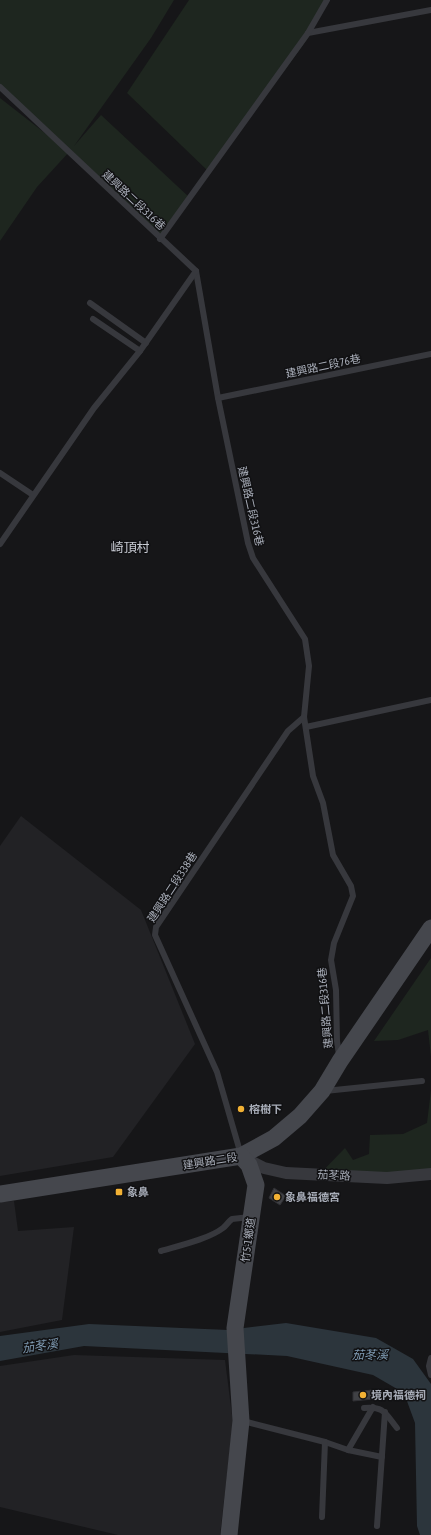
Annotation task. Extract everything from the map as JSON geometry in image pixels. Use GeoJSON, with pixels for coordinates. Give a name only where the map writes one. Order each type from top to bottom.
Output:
{"type":"FeatureCollection","features":[{"type":"Feature","properties":{"kind":"street","name":"建興路二段"},"geometry":{"type":"LineString","coordinates":[[0,1194],[241,1156],[274,1138],[300,1116],[322,1091],[340,1061],[431,928]]}},
{"type":"Feature","properties":{"kind":"street","name":"茄苳路"},"geometry":{"type":"LineString","coordinates":[[241,1156],[264,1168],[286,1173],[386,1178],[431,1174]]}},
{"type":"Feature","properties":{"kind":"street","name":"竹5-1鄉道"},"geometry":{"type":"LineString","coordinates":[[241,1156],[250,1165],[256,1185],[235,1328],[241,1421]]}},
{"type":"Feature","properties":{"kind":"street"},"geometry":{"type":"LineString","coordinates":[[229,1535],[241,1421]]}},
{"type":"Feature","properties":{"kind":"lane"},"geometry":{"type":"LineString","coordinates":[[160,238],[308,33],[327,0]]}},
{"type":"Feature","properties":{"kind":"lane"},"geometry":{"type":"LineString","coordinates":[[308,33],[431,10]]}},
{"type":"Feature","properties":{"kind":"lane","name":"建興路二段316巷"},"geometry":{"type":"LineString","coordinates":[[0,87],[196,271],[218,398],[248,543],[254,558],[304,639],[309,666],[304,717],[313,776],[323,803],[333,855],[351,886],[353,896],[334,943],[331,960],[336,990],[337,1041],[340,1061]]}},
{"type":"Feature","properties":{"kind":"lane"},"geometry":{"type":"LineString","coordinates":[[0,544],[94,408],[140,351],[196,271]]}},
{"type":"Feature","properties":{"kind":"lane"},"geometry":{"type":"LineString","coordinates":[[90,303],[146,342]]}},
{"type":"Feature","properties":{"kind":"lane"},"geometry":{"type":"LineString","coordinates":[[93,319],[140,351]]}},
{"type":"Feature","properties":{"kind":"lane","name":"建興路二段76巷"},"geometry":{"type":"LineString","coordinates":[[218,398],[431,354]]}},
{"type":"Feature","properties":{"kind":"lane"},"geometry":{"type":"LineString","coordinates":[[0,473],[33,495]]}},
{"type":"Feature","properties":{"kind":"lane"},"geometry":{"type":"LineString","coordinates":[[306,728],[431,700]]}},
{"type":"Feature","properties":{"kind":"lane","name":"建興路二段338巷"},"geometry":{"type":"LineString","coordinates":[[241,1156],[217,1072],[155,935],[156,927],[288,731],[304,717]]}},
{"type":"Feature","properties":{"kind":"lane"},"geometry":{"type":"LineString","coordinates":[[322,1091],[422,1081]]}},
{"type":"Feature","properties":{"kind":"lane"},"geometry":{"type":"LineString","coordinates":[[161,1251],[201,1239],[218,1232],[232,1219],[251,1217]]}},
{"type":"Feature","properties":{"kind":"lane"},"geometry":{"type":"LineString","coordinates":[[431,1358],[429,1366],[431,1375]]}},
{"type":"Feature","properties":{"kind":"lane"},"geometry":{"type":"LineString","coordinates":[[348,1450],[373,1407]]}},
{"type":"Feature","properties":{"kind":"lane"},"geometry":{"type":"LineString","coordinates":[[364,1408],[379,1408],[385,1412],[397,1428]]}},
{"type":"Feature","properties":{"kind":"lane"},"geometry":{"type":"LineString","coordinates":[[377,1526],[385,1412]]}},
{"type":"Feature","properties":{"kind":"lane"},"geometry":{"type":"LineString","coordinates":[[241,1421],[325,1442],[348,1450],[382,1457]]}},
{"type":"Feature","properties":{"kind":"lane"},"geometry":{"type":"LineString","coordinates":[[322,1517],[325,1442]]}},
{"type":"Feature","properties":{"kind":"shaded area"},"geometry":{"type":"Polygon","coordinates":[[[0,0],[174,0],[151,38],[74,146],[101,115],[190,198],[160,239],[69,152],[37,187],[0,241],[0,98],[64,148],[0,87],[0,0]]]}},
{"type":"Feature","properties":{"kind":"shaded area"},"geometry":{"type":"Polygon","coordinates":[[[189,0],[327,0],[306,41],[209,172],[127,93],[189,0]]]}},
{"type":"Feature","properties":{"kind":"shaded area"},"geometry":{"type":"Polygon","coordinates":[[[21,816],[141,910],[195,1044],[113,1157],[0,1176],[0,846],[21,816]]]}},
{"type":"Feature","properties":{"kind":"shaded area"},"geometry":{"type":"Polygon","coordinates":[[[431,958],[431,1057],[428,1030],[398,1040],[374,1041],[431,958]]]}},
{"type":"Feature","properties":{"kind":"shaded area"},"geometry":{"type":"Polygon","coordinates":[[[431,1090],[431,1169],[314,1180],[345,1148],[353,1160],[369,1154],[370,1135],[403,1134],[427,1123],[431,1090]]]}},
{"type":"Feature","properties":{"kind":"shaded area"},"geometry":{"type":"Polygon","coordinates":[[[14,1201],[18,1231],[74,1227],[62,1320],[0,1332],[0,1202],[14,1201]]]}},
{"type":"Feature","properties":{"kind":"shaded area"},"geometry":{"type":"Polygon","coordinates":[[[74,1355],[225,1360],[233,1423],[220,1535],[118,1535],[0,1507],[0,1366],[74,1355]]]}},
{"type":"Feature","properties":{"kind":"water","name":"茄苳溪"},"geometry":{"type":"Polygon","coordinates":[[[286,1323],[376,1338],[413,1359],[431,1384],[431,1535],[420,1535],[417,1526],[415,1423],[404,1393],[373,1375],[287,1356],[84,1346],[0,1361],[0,1336],[89,1324],[228,1330],[286,1323]]]}},
{"type":"Feature","properties":{"kind":"building","name":"象鼻福德宮"},"geometry":{"type":"Polygon","coordinates":[[[274,1188],[286,1196],[280,1205],[269,1198],[274,1188]]]}},
{"type":"Feature","properties":{"kind":"building","name":"境內福德祠"},"geometry":{"type":"Polygon","coordinates":[[[373,1390],[373,1399],[353,1401],[353,1392],[373,1390]]]}},
{"type":"Feature","properties":{"kind":"place","name":"榕樹下"},"geometry":{"type":"Point","coordinates":[241,1109]}},
{"type":"Feature","properties":{"kind":"place","name":"象鼻"},"geometry":{"type":"Point","coordinates":[119,1192]}},
{"type":"Feature","properties":{"kind":"place","name":"象鼻福德宮"},"geometry":{"type":"Point","coordinates":[277,1197]}},
{"type":"Feature","properties":{"kind":"place","name":"境內福德祠"},"geometry":{"type":"Point","coordinates":[363,1395]}},
{"type":"Feature","properties":{"kind":"district","name":"崎頂村"},"geometry":{"type":"Point","coordinates":[130,547]}}]}
